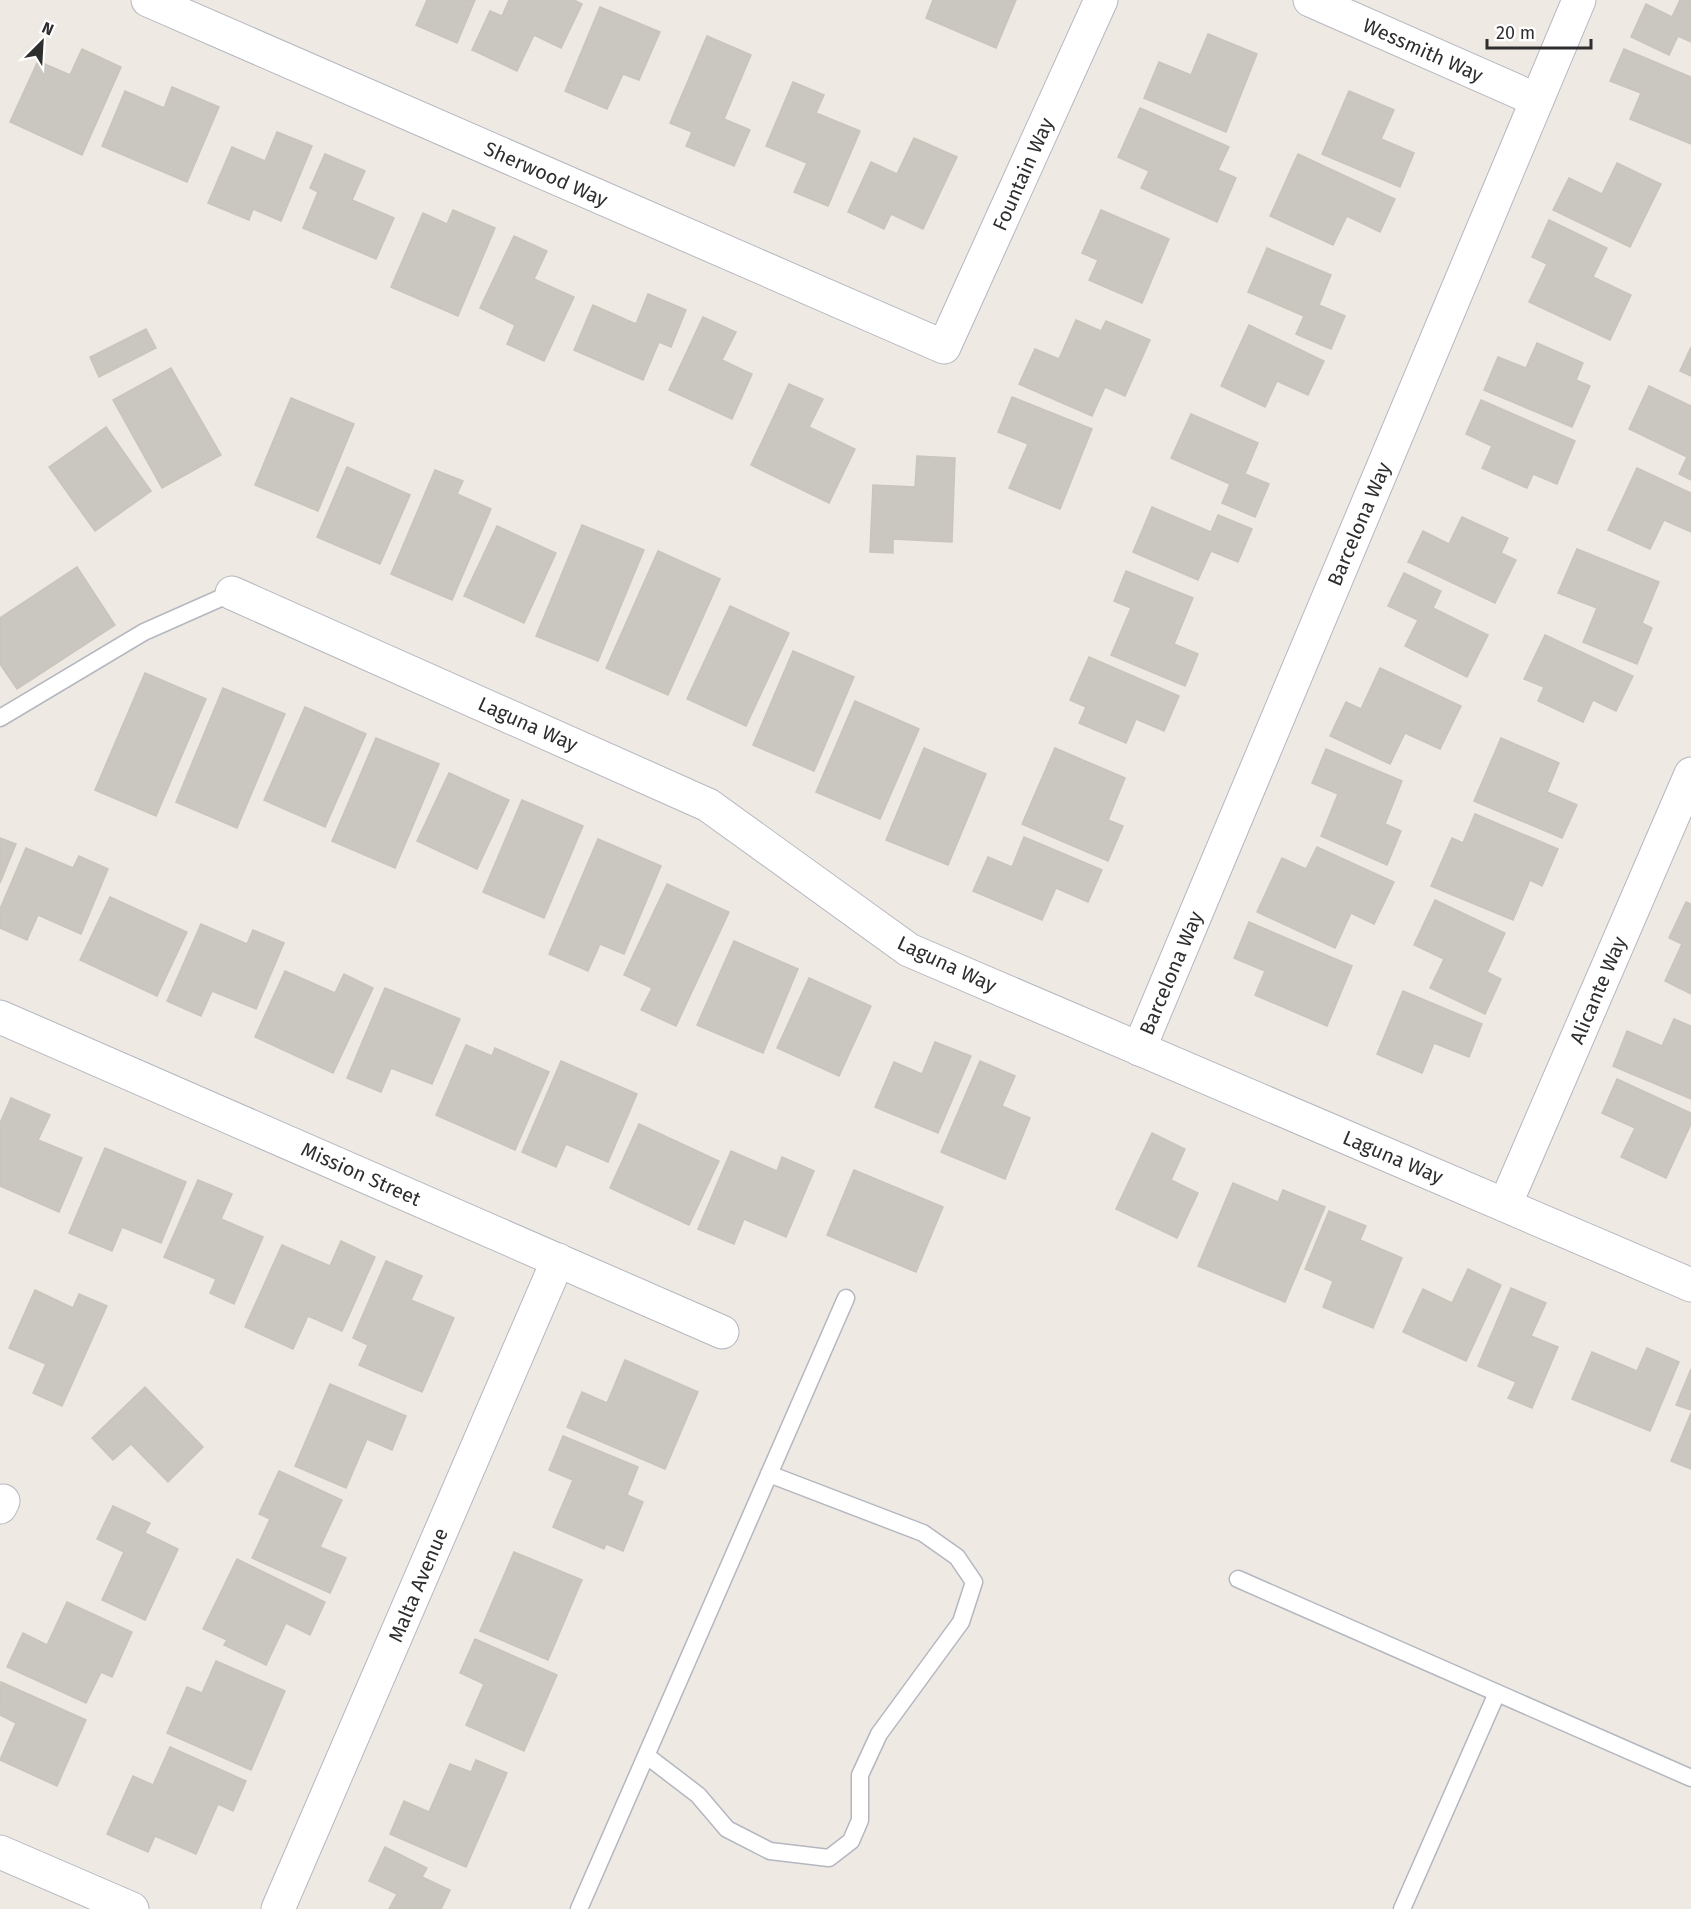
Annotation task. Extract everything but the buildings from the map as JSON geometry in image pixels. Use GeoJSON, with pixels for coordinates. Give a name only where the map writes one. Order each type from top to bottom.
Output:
{"type":"FeatureCollection","features":[{"type":"Feature","properties":{"kind":"street","name":"Sherwood Way"},"geometry":{"type":"LineString","coordinates":[[148,0],[944,348]]}},
{"type":"Feature","properties":{"kind":"street","name":"Fountain Way"},"geometry":{"type":"LineString","coordinates":[[944,348],[1101,0]]}},
{"type":"Feature","properties":{"kind":"street","name":"Wessmith Way"},"geometry":{"type":"LineString","coordinates":[[1310,0],[1537,100]]}},
{"type":"Feature","properties":{"kind":"street","name":"Barcelona Way"},"geometry":{"type":"LineString","coordinates":[[1139,1049],[1579,0]]}},
{"type":"Feature","properties":{"kind":"street","name":"Laguna Way"},"geometry":{"type":"LineString","coordinates":[[232,593],[708,804],[909,950],[1691,1285]]}},
{"type":"Feature","properties":{"kind":"street","name":"Alicante Way"},"geometry":{"type":"LineString","coordinates":[[1505,1205],[1691,774]]}},
{"type":"Feature","properties":{"kind":"street","name":"Mission Street"},"geometry":{"type":"LineString","coordinates":[[0,1017],[722,1332]]}},
{"type":"Feature","properties":{"kind":"street","name":"Malta Avenue"},"geometry":{"type":"LineString","coordinates":[[278,1909],[558,1260]]}},
{"type":"Feature","properties":{"kind":"street"},"geometry":{"type":"LineString","coordinates":[[0,1852],[132,1909]]}},
{"type":"Feature","properties":{"kind":"lane"},"geometry":{"type":"LineString","coordinates":[[0,718],[144,632],[232,593]]}},
{"type":"Feature","properties":{"kind":"lane"},"geometry":{"type":"LineString","coordinates":[[579,1909],[846,1298]]}},
{"type":"Feature","properties":{"kind":"lane"},"geometry":{"type":"LineString","coordinates":[[647,1756],[698,1795],[727,1828],[770,1851],[829,1858],[851,1841],[856,1831],[860,1820],[860,1775],[879,1734],[961,1622],[974,1582],[957,1557],[923,1533],[769,1474]]}},
{"type":"Feature","properties":{"kind":"lane"},"geometry":{"type":"LineString","coordinates":[[1238,1579],[1691,1778]]}},
{"type":"Feature","properties":{"kind":"lane"},"geometry":{"type":"LineString","coordinates":[[1402,1909],[1497,1693]]}}]}
